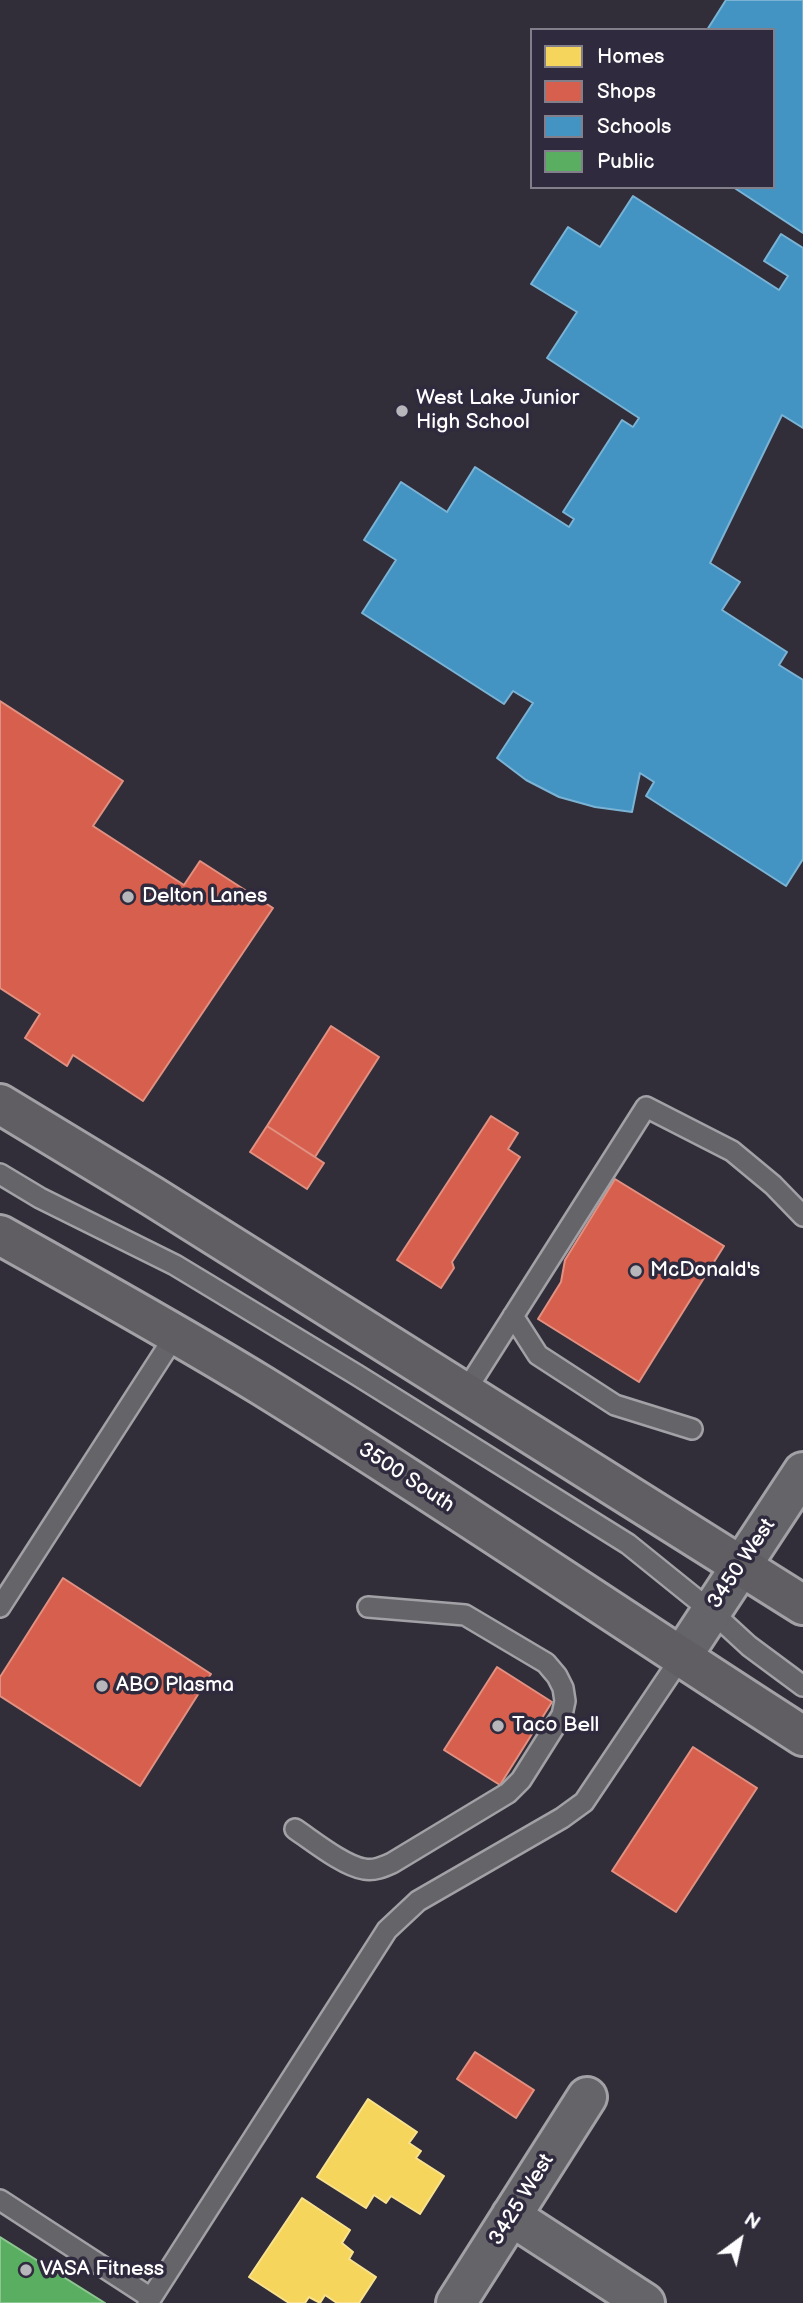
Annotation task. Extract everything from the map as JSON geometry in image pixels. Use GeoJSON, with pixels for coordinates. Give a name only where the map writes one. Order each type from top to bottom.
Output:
{"type":"FeatureCollection","features":[{"type":"Feature","properties":{"kind":"main road"},"geometry":{"type":"LineString","coordinates":[[0,1104],[152,1196],[803,1605]]}},
{"type":"Feature","properties":{"kind":"main road","name":"3500 South"},"geometry":{"type":"LineString","coordinates":[[0,1234],[176,1334],[387,1465],[803,1736]]}},
{"type":"Feature","properties":{"kind":"street","name":"3450 West"},"geometry":{"type":"LineString","coordinates":[[682,1656],[803,1472]]}},
{"type":"Feature","properties":{"kind":"street","name":"3425 West"},"geometry":{"type":"LineString","coordinates":[[456,2303],[587,2097]]}},
{"type":"Feature","properties":{"kind":"street"},"geometry":{"type":"LineString","coordinates":[[511,2216],[645,2303]]}},
{"type":"Feature","properties":{"kind":"lane"},"geometry":{"type":"LineString","coordinates":[[465,1392],[646,1107],[732,1151],[773,1185],[803,1216]]}},
{"type":"Feature","properties":{"kind":"lane"},"geometry":{"type":"LineString","coordinates":[[0,1174],[40,1198],[175,1265],[628,1544],[711,1611],[749,1646],[803,1685]]}},
{"type":"Feature","properties":{"kind":"lane"},"geometry":{"type":"LineString","coordinates":[[513,1316],[538,1355],[615,1405],[692,1429]]}},
{"type":"Feature","properties":{"kind":"lane"},"geometry":{"type":"LineString","coordinates":[[0,1607],[176,1334]]}},
{"type":"Feature","properties":{"kind":"lane"},"geometry":{"type":"LineString","coordinates":[[295,1829],[351,1865],[378,1869],[508,1793],[521,1780],[562,1716],[565,1701],[563,1688],[546,1663],[465,1615],[368,1608]]}},
{"type":"Feature","properties":{"kind":"lane"},"geometry":{"type":"LineString","coordinates":[[0,2200],[149,2300],[387,1930],[418,1901],[562,1818],[584,1801],[682,1656]]}},
{"type":"Feature","properties":{"kind":"building: Homes"},"geometry":{"type":"Polygon","coordinates":[[[368,2099],[417,2132],[409,2143],[421,2151],[416,2158],[444,2176],[420,2214],[391,2196],[386,2203],[374,2195],[366,2208],[317,2177],[368,2099]]]}},
{"type":"Feature","properties":{"kind":"building: Homes"},"geometry":{"type":"Polygon","coordinates":[[[302,2198],[350,2230],[342,2243],[353,2252],[349,2259],[376,2277],[359,2303],[337,2303],[325,2295],[320,2303],[309,2297],[305,2303],[289,2303],[249,2277],[302,2198]]]}},
{"type":"Feature","properties":{"kind":"building: Shops","name":"Delton Lanes"},"geometry":{"type":"Polygon","coordinates":[[[0,701],[123,781],[93,826],[184,885],[200,861],[273,908],[143,1101],[73,1055],[67,1066],[25,1038],[40,1014],[0,988],[0,701]]]}},
{"type":"Feature","properties":{"kind":"building: Shops"},"geometry":{"type":"Polygon","coordinates":[[[331,1026],[379,1057],[315,1157],[267,1126],[331,1026]]]}},
{"type":"Feature","properties":{"kind":"building: Shops"},"geometry":{"type":"Polygon","coordinates":[[[491,1116],[518,1133],[508,1149],[520,1157],[452,1262],[454,1268],[441,1288],[397,1260],[491,1116]]]}},
{"type":"Feature","properties":{"kind":"building: Shops"},"geometry":{"type":"Polygon","coordinates":[[[267,1126],[324,1163],[307,1189],[250,1152],[267,1126]]]}},
{"type":"Feature","properties":{"kind":"building: Shops","name":"McDonald's"},"geometry":{"type":"Polygon","coordinates":[[[615,1179],[724,1246],[639,1382],[538,1319],[561,1282],[565,1260],[615,1179]]]}},
{"type":"Feature","properties":{"kind":"building: Shops","name":"ABO Plasma"},"geometry":{"type":"Polygon","coordinates":[[[63,1578],[211,1674],[140,1786],[0,1696],[0,1677],[63,1578]]]}},
{"type":"Feature","properties":{"kind":"building: Shops","name":"Taco Bell"},"geometry":{"type":"Polygon","coordinates":[[[497,1667],[552,1702],[500,1785],[444,1750],[497,1667]]]}},
{"type":"Feature","properties":{"kind":"building: Shops"},"geometry":{"type":"Polygon","coordinates":[[[693,1747],[757,1788],[676,1912],[612,1871],[693,1747]]]}},
{"type":"Feature","properties":{"kind":"building: Shops"},"geometry":{"type":"Polygon","coordinates":[[[475,2052],[534,2090],[516,2118],[457,2079],[475,2052]]]}},
{"type":"Feature","properties":{"kind":"building: Schools"},"geometry":{"type":"Polygon","coordinates":[[[726,0],[803,0],[803,233],[736,189],[775,189],[775,28],[708,28],[726,0]]]}},
{"type":"Feature","properties":{"kind":"building: Schools"},"geometry":{"type":"Polygon","coordinates":[[[633,196],[779,290],[788,276],[764,261],[781,234],[803,248],[803,428],[782,415],[710,563],[740,582],[722,610],[787,652],[779,665],[803,680],[803,859],[786,886],[646,796],[654,782],[640,773],[632,812],[595,807],[559,797],[526,780],[497,758],[533,703],[513,691],[504,704],[362,613],[396,560],[364,540],[401,482],[447,512],[475,467],[569,527],[574,519],[563,512],[622,420],[633,427],[639,418],[547,358],[577,312],[531,284],[568,227],[600,247],[633,196]]]}},
{"type":"Feature","properties":{"kind":"building: Public","name":"VASA Fitness"},"geometry":{"type":"Polygon","coordinates":[[[0,2237],[105,2303],[0,2303],[0,2237]]]}},
{"type":"Feature","properties":{"kind":"place","name":"West Lake Junior High School"},"geometry":{"type":"Point","coordinates":[402,411]}},
{"type":"Feature","properties":{"kind":"place","name":"Delton Lanes"},"geometry":{"type":"Point","coordinates":[128,897]}},
{"type":"Feature","properties":{"kind":"place","name":"McDonald's"},"geometry":{"type":"Point","coordinates":[636,1271]}},
{"type":"Feature","properties":{"kind":"place","name":"ABO Plasma"},"geometry":{"type":"Point","coordinates":[102,1686]}},
{"type":"Feature","properties":{"kind":"place","name":"Taco Bell"},"geometry":{"type":"Point","coordinates":[498,1726]}},
{"type":"Feature","properties":{"kind":"place","name":"VASA Fitness"},"geometry":{"type":"Point","coordinates":[26,2270]}}]}
